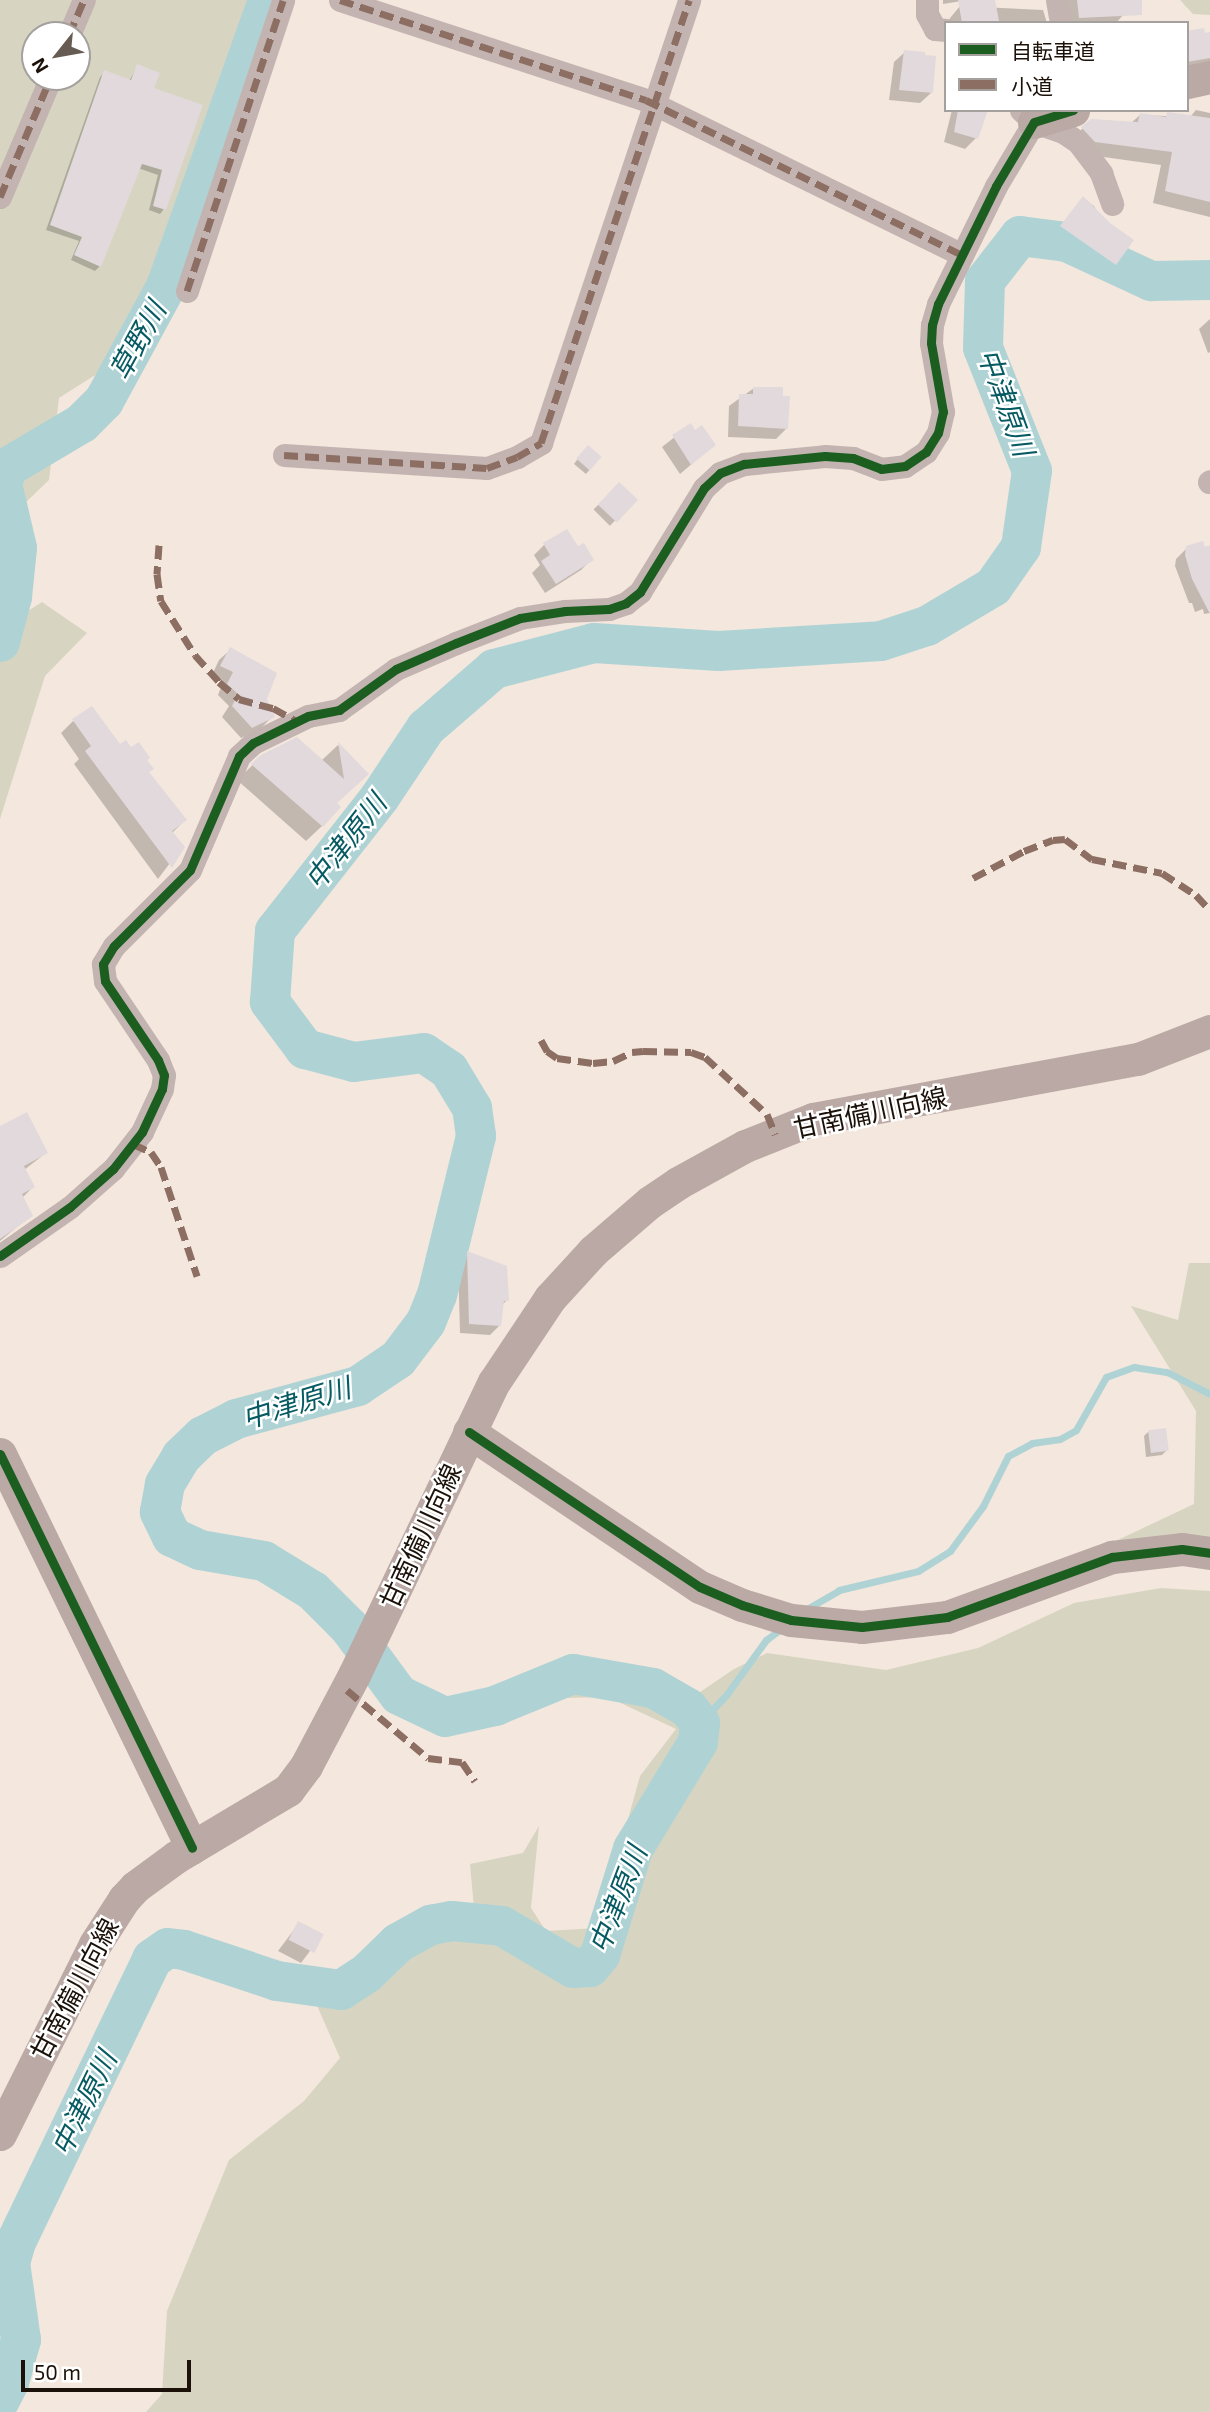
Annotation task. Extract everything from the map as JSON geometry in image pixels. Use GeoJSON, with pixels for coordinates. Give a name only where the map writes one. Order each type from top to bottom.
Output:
{"type":"FeatureCollection","features":[{"type":"Feature","properties":{"kind":"main road"},"geometry":{"type":"LineString","coordinates":[[1189,82],[1210,77]]}},
{"type":"Feature","properties":{"kind":"main road"},"geometry":{"type":"LineString","coordinates":[[1027,116],[1058,112]]}},
{"type":"Feature","properties":{"kind":"main road","name":"甘南備川向線"},"geometry":{"type":"LineString","coordinates":[[0,2134],[110,1919],[135,1887],[192,1848],[288,1790],[320,1743],[469,1432],[513,1349],[558,1289],[623,1224],[650,1202],[714,1162],[813,1119],[1138,1059],[1210,1031]]}},
{"type":"Feature","properties":{"kind":"main road"},"geometry":{"type":"LineString","coordinates":[[469,1432],[700,1587],[758,1611],[829,1626],[862,1627],[947,1617],[1112,1557],[1182,1549],[1210,1553]]}},
{"type":"Feature","properties":{"kind":"main road"},"geometry":{"type":"LineString","coordinates":[[0,1454],[192,1848]]}},
{"type":"Feature","properties":{"kind":"street"},"geometry":{"type":"LineString","coordinates":[[75,21],[84,0]]}},
{"type":"Feature","properties":{"kind":"street"},"geometry":{"type":"LineString","coordinates":[[187,291],[283,0]]}},
{"type":"Feature","properties":{"kind":"street"},"geometry":{"type":"LineString","coordinates":[[340,0],[655,104],[962,255]]}},
{"type":"Feature","properties":{"kind":"street"},"geometry":{"type":"LineString","coordinates":[[284,456],[487,468],[517,457],[541,443],[690,0]]}},
{"type":"Feature","properties":{"kind":"street"},"geometry":{"type":"LineString","coordinates":[[927,0],[927,15],[935,29],[944,30]]}},
{"type":"Feature","properties":{"kind":"street"},"geometry":{"type":"LineString","coordinates":[[1056,0],[1061,21]]}},
{"type":"Feature","properties":{"kind":"street"},"geometry":{"type":"LineString","coordinates":[[0,197],[45,91]]}},
{"type":"Feature","properties":{"kind":"street"},"geometry":{"type":"LineString","coordinates":[[0,1256],[70,1207],[113,1169],[142,1132],[162,1089],[164,1074],[158,1060],[105,981],[103,964],[114,946],[190,870],[239,756],[253,743],[308,716],[339,710],[396,669],[456,642],[520,618],[565,611],[609,609],[626,603],[640,592],[704,488],[720,473],[744,464],[825,456],[853,458],[881,469],[905,466],[926,452],[938,433],[943,412],[931,343],[932,325],[1027,116],[1078,142],[1101,173],[1111,204]]}},
{"type":"Feature","properties":{"kind":"shaded area"},"geometry":{"type":"Polygon","coordinates":[[[0,0],[259,0],[162,283],[117,361],[59,398],[49,480],[0,527],[0,0]]]}},
{"type":"Feature","properties":{"kind":"shaded area"},"geometry":{"type":"Polygon","coordinates":[[[1180,0],[1210,0],[1210,15],[1193,14],[1180,0]]]}},
{"type":"Feature","properties":{"kind":"shaded area"},"geometry":{"type":"Polygon","coordinates":[[[42,602],[87,633],[45,676],[0,819],[0,629],[42,602]]]}},
{"type":"Feature","properties":{"kind":"shaded area"},"geometry":{"type":"Polygon","coordinates":[[[1189,1263],[1210,1263],[1210,1538],[1105,1546],[1194,1504],[1196,1411],[1131,1306],[1178,1320],[1189,1263]]]}},
{"type":"Feature","properties":{"kind":"shaded area"},"geometry":{"type":"Polygon","coordinates":[[[1161,1588],[1210,1591],[1210,2412],[146,2412],[162,2394],[167,2311],[229,2160],[304,2101],[340,2058],[315,2001],[406,1941],[476,1930],[470,1864],[523,1853],[539,1826],[531,1908],[546,1931],[598,1928],[640,1776],[676,1729],[608,1697],[566,1698],[573,1686],[625,1690],[681,1705],[734,1669],[767,1653],[886,1670],[978,1648],[1074,1603],[1161,1588]]]}},
{"type":"Feature","properties":{"kind":"building"},"geometry":{"type":"Polygon","coordinates":[[[958,0],[995,0],[999,21],[962,21],[958,0]]]}},
{"type":"Feature","properties":{"kind":"building"},"geometry":{"type":"Polygon","coordinates":[[[1077,0],[1142,0],[1142,15],[1079,18],[1077,0]]]}},
{"type":"Feature","properties":{"kind":"building"},"geometry":{"type":"Polygon","coordinates":[[[1204,28],[1205,33],[1210,32],[1210,58],[1189,62],[1189,31],[1204,28]]]}},
{"type":"Feature","properties":{"kind":"building"},"geometry":{"type":"Polygon","coordinates":[[[904,50],[936,56],[933,93],[899,90],[904,50]]]}},
{"type":"Feature","properties":{"kind":"building"},"geometry":{"type":"Polygon","coordinates":[[[137,64],[160,73],[154,88],[203,105],[166,210],[153,206],[162,170],[142,164],[101,267],[74,255],[82,237],[50,225],[104,70],[131,80],[137,64]]]}},
{"type":"Feature","properties":{"kind":"building"},"geometry":{"type":"Polygon","coordinates":[[[958,112],[987,112],[978,139],[954,132],[958,112]]]}},
{"type":"Feature","properties":{"kind":"building"},"geometry":{"type":"Polygon","coordinates":[[[1167,112],[1210,118],[1210,202],[1165,191],[1172,152],[1095,142],[1081,127],[1091,119],[1138,122],[1140,113],[1166,117],[1167,112]]]}},
{"type":"Feature","properties":{"kind":"building"},"geometry":{"type":"Polygon","coordinates":[[[1083,196],[1110,223],[1134,240],[1116,265],[1060,226],[1083,196]]]}},
{"type":"Feature","properties":{"kind":"building"},"geometry":{"type":"Polygon","coordinates":[[[753,387],[783,387],[783,396],[790,396],[788,429],[738,426],[739,394],[753,394],[753,387]]]}},
{"type":"Feature","properties":{"kind":"building"},"geometry":{"type":"Polygon","coordinates":[[[691,423],[695,430],[702,425],[716,445],[691,465],[672,435],[691,423]]]}},
{"type":"Feature","properties":{"kind":"building"},"geometry":{"type":"Polygon","coordinates":[[[588,445],[602,457],[590,470],[576,459],[588,445]]]}},
{"type":"Feature","properties":{"kind":"building"},"geometry":{"type":"Polygon","coordinates":[[[619,482],[638,500],[617,522],[598,505],[619,482]]]}},
{"type":"Feature","properties":{"kind":"building"},"geometry":{"type":"Polygon","coordinates":[[[567,529],[578,546],[584,543],[594,560],[556,584],[541,561],[550,555],[543,543],[567,529]]]}},
{"type":"Feature","properties":{"kind":"building"},"geometry":{"type":"Polygon","coordinates":[[[1203,541],[1205,547],[1210,545],[1210,614],[1192,579],[1185,555],[1186,546],[1203,541]]]}},
{"type":"Feature","properties":{"kind":"building"},"geometry":{"type":"Polygon","coordinates":[[[230,647],[277,673],[267,699],[275,717],[252,728],[232,706],[238,694],[227,684],[233,672],[220,666],[230,647]]]}},
{"type":"Feature","properties":{"kind":"building"},"geometry":{"type":"Polygon","coordinates":[[[92,706],[120,744],[126,740],[131,747],[139,742],[154,769],[149,772],[187,820],[172,831],[185,847],[172,868],[85,751],[91,746],[72,719],[92,706]]]}},
{"type":"Feature","properties":{"kind":"building"},"geometry":{"type":"Polygon","coordinates":[[[297,737],[344,779],[338,742],[369,774],[337,803],[341,807],[323,827],[251,764],[261,755],[297,737]]]}},
{"type":"Feature","properties":{"kind":"building"},"geometry":{"type":"Polygon","coordinates":[[[27,1112],[48,1153],[24,1166],[35,1187],[22,1194],[33,1216],[0,1239],[0,1126],[27,1112]]]}},
{"type":"Feature","properties":{"kind":"building"},"geometry":{"type":"Polygon","coordinates":[[[467,1251],[507,1266],[509,1301],[504,1301],[501,1326],[469,1324],[467,1251]]]}},
{"type":"Feature","properties":{"kind":"building"},"geometry":{"type":"Polygon","coordinates":[[[1166,1428],[1169,1451],[1151,1453],[1148,1430],[1166,1428]]]}},
{"type":"Feature","properties":{"kind":"building"},"geometry":{"type":"Polygon","coordinates":[[[298,1921],[324,1934],[314,1953],[288,1940],[298,1921]]]}},
{"type":"Feature","properties":{"kind":"waterway","name":"草野川"},"geometry":{"type":"LineString","coordinates":[[0,642],[12,597],[17,548],[2,484],[8,467],[82,423],[104,401],[166,287],[268,0]]}},
{"type":"Feature","properties":{"kind":"waterway","name":"中津原川"},"geometry":{"type":"LineString","coordinates":[[0,2400],[9,2382],[21,2340],[10,2263],[16,2242],[152,1959],[168,1948],[184,1950],[277,1981],[341,1990],[367,1973],[398,1943],[431,1925],[452,1921],[502,1926],[573,1968],[590,1967],[600,1955],[633,1849],[698,1742],[700,1723],[688,1708],[653,1688],[573,1674],[495,1706],[445,1717],[399,1695],[349,1627],[313,1591],[264,1561],[200,1550],[172,1537],[160,1512],[165,1484],[181,1457],[203,1436],[236,1419],[358,1386],[398,1359],[426,1322],[437,1295],[476,1136],[472,1108],[449,1070],[424,1053],[354,1062],[305,1049],[270,1002],[275,931],[380,797],[426,728],[494,669],[594,643],[719,651],[881,641],[927,626],[993,587],[1021,547],[1032,471],[983,348],[985,281],[1020,236],[1067,242],[1151,281],[1210,280]]}},
{"type":"Feature","properties":{"kind":"waterway"},"geometry":{"type":"LineString","coordinates":[[805,1610],[839,1590],[918,1571],[950,1551],[983,1506],[1008,1456],[1032,1443],[1060,1439],[1076,1430],[1106,1377],[1134,1367],[1167,1372],[1210,1394]]}},
{"type":"Feature","properties":{"kind":"waterway"},"geometry":{"type":"LineString","coordinates":[[700,1723],[727,1694],[766,1640],[782,1628]]}},
{"type":"Feature","properties":{"kind":"marked path"},"geometry":{"type":"LineString","coordinates":[[75,21],[84,0]]}},
{"type":"Feature","properties":{"kind":"marked path"},"geometry":{"type":"LineString","coordinates":[[187,291],[283,0]]}},
{"type":"Feature","properties":{"kind":"marked path"},"geometry":{"type":"LineString","coordinates":[[340,0],[646,100],[962,255]]}},
{"type":"Feature","properties":{"kind":"marked path"},"geometry":{"type":"LineString","coordinates":[[284,455],[487,468],[517,457],[541,443],[689,0]]}},
{"type":"Feature","properties":{"kind":"marked path"},"geometry":{"type":"LineString","coordinates":[[0,197],[45,91]]}},
{"type":"Feature","properties":{"kind":"marked path"},"geometry":{"type":"LineString","coordinates":[[159,545],[157,574],[161,601],[195,655],[219,682],[239,699],[273,708],[296,721]]}},
{"type":"Feature","properties":{"kind":"marked path"},"geometry":{"type":"LineString","coordinates":[[973,878],[1024,851],[1053,840],[1065,839],[1092,859],[1162,873],[1196,895],[1210,910]]}},
{"type":"Feature","properties":{"kind":"marked path"},"geometry":{"type":"LineString","coordinates":[[541,1040],[547,1051],[557,1058],[593,1063],[613,1061],[632,1052],[643,1051],[691,1052],[705,1057],[767,1114],[775,1134]]}},
{"type":"Feature","properties":{"kind":"marked path"},"geometry":{"type":"LineString","coordinates":[[133,1144],[151,1152],[161,1167],[197,1276]]}},
{"type":"Feature","properties":{"kind":"marked path"},"geometry":{"type":"LineString","coordinates":[[347,1690],[428,1758],[462,1762],[475,1781]]}},
{"type":"Feature","properties":{"kind":"cycle path"},"geometry":{"type":"LineString","coordinates":[[0,1256],[70,1207],[113,1169],[142,1132],[162,1089],[164,1075],[158,1060],[105,981],[103,964],[114,946],[190,870],[239,756],[253,743],[308,716],[339,710],[396,669],[456,643],[520,618],[565,611],[609,609],[626,603],[640,592],[704,488],[720,473],[744,464],[825,456],[853,458],[881,469],[905,466],[926,452],[938,433],[943,412],[931,343],[932,325],[938,304],[996,186],[1034,122],[1066,112]]}},
{"type":"Feature","properties":{"kind":"cycle path"},"geometry":{"type":"LineString","coordinates":[[469,1432],[700,1587],[742,1605],[791,1620],[862,1627],[947,1617],[1112,1557],[1182,1549],[1210,1553]]}},
{"type":"Feature","properties":{"kind":"cycle path"},"geometry":{"type":"LineString","coordinates":[[0,1454],[192,1848]]}}]}
